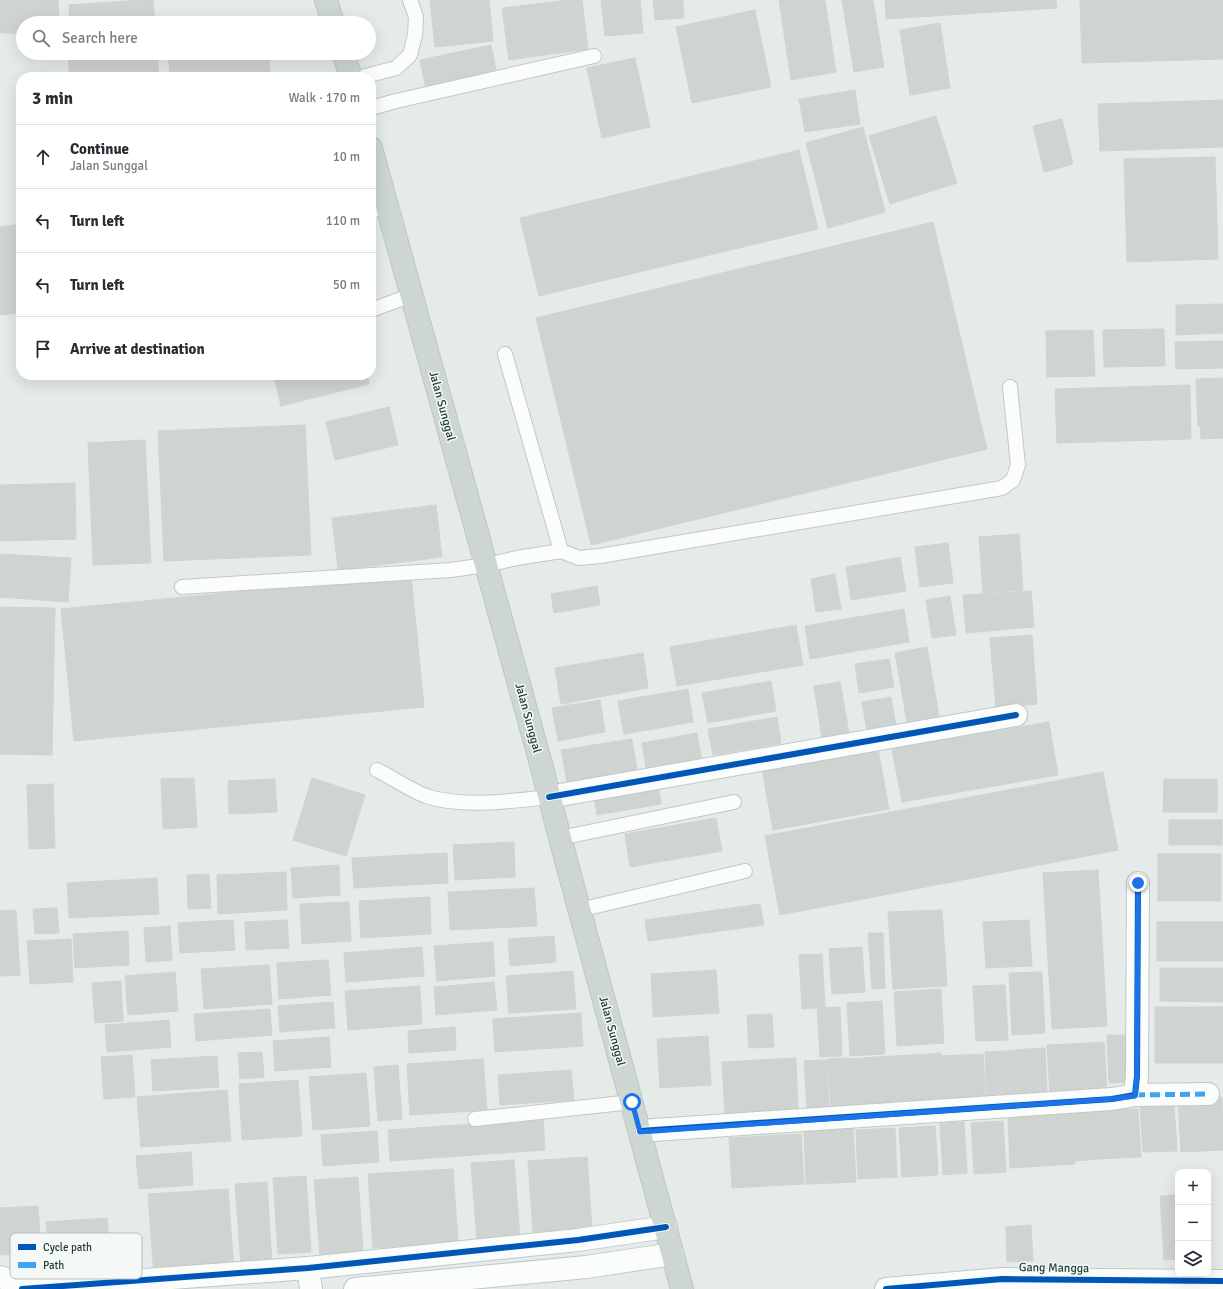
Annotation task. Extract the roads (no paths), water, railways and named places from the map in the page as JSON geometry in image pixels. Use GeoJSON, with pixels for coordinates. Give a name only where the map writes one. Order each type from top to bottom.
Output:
{"type":"FeatureCollection","features":[{"type":"Feature","properties":{"kind":"main road"},"geometry":{"type":"LineString","coordinates":[[326,0],[332,16]]}},
{"type":"Feature","properties":{"kind":"main road"},"geometry":{"type":"LineString","coordinates":[[345,60],[349,72]]}},
{"type":"Feature","properties":{"kind":"main road","name":"Jalan Sunggal"},"geometry":{"type":"LineString","coordinates":[[376,186],[379,209],[412,295],[682,1289]]}},
{"type":"Feature","properties":{"kind":"street"},"geometry":{"type":"LineString","coordinates":[[549,797],[1016,715]]}},
{"type":"Feature","properties":{"kind":"street"},"geometry":{"type":"LineString","coordinates":[[1135,1096],[1137,1076],[1138,883]]}},
{"type":"Feature","properties":{"kind":"street"},"geometry":{"type":"LineString","coordinates":[[640,1132],[1112,1099],[1135,1096],[1208,1094]]}},
{"type":"Feature","properties":{"kind":"street"},"geometry":{"type":"LineString","coordinates":[[0,1277],[9,1280],[21,1289],[310,1279],[666,1227]]}},
{"type":"Feature","properties":{"kind":"street"},"geometry":{"type":"LineString","coordinates":[[355,1289],[586,1267],[673,1254]]}},
{"type":"Feature","properties":{"kind":"street","name":"Gang Mangga"},"geometry":{"type":"LineString","coordinates":[[886,1289],[1002,1279],[1223,1281]]}},
{"type":"Feature","properties":{"kind":"lane"},"geometry":{"type":"LineString","coordinates":[[376,73],[396,68],[410,55],[415,35],[416,17],[410,0]]}},
{"type":"Feature","properties":{"kind":"lane"},"geometry":{"type":"LineString","coordinates":[[376,107],[594,56]]}},
{"type":"Feature","properties":{"kind":"lane"},"geometry":{"type":"LineString","coordinates":[[376,308],[412,295]]}},
{"type":"Feature","properties":{"kind":"lane"},"geometry":{"type":"LineString","coordinates":[[505,354],[561,551]]}},
{"type":"Feature","properties":{"kind":"lane"},"geometry":{"type":"LineString","coordinates":[[182,587],[451,570],[561,551],[579,558],[600,556],[1002,488],[1013,480],[1018,465],[1010,387]]}},
{"type":"Feature","properties":{"kind":"lane"},"geometry":{"type":"LineString","coordinates":[[377,770],[425,795],[455,802],[507,802],[549,797]]}},
{"type":"Feature","properties":{"kind":"lane"},"geometry":{"type":"LineString","coordinates":[[560,838],[734,802]]}},
{"type":"Feature","properties":{"kind":"lane"},"geometry":{"type":"LineString","coordinates":[[579,910],[745,871]]}},
{"type":"Feature","properties":{"kind":"lane"},"geometry":{"type":"LineString","coordinates":[[475,1119],[632,1102]]}}]}
